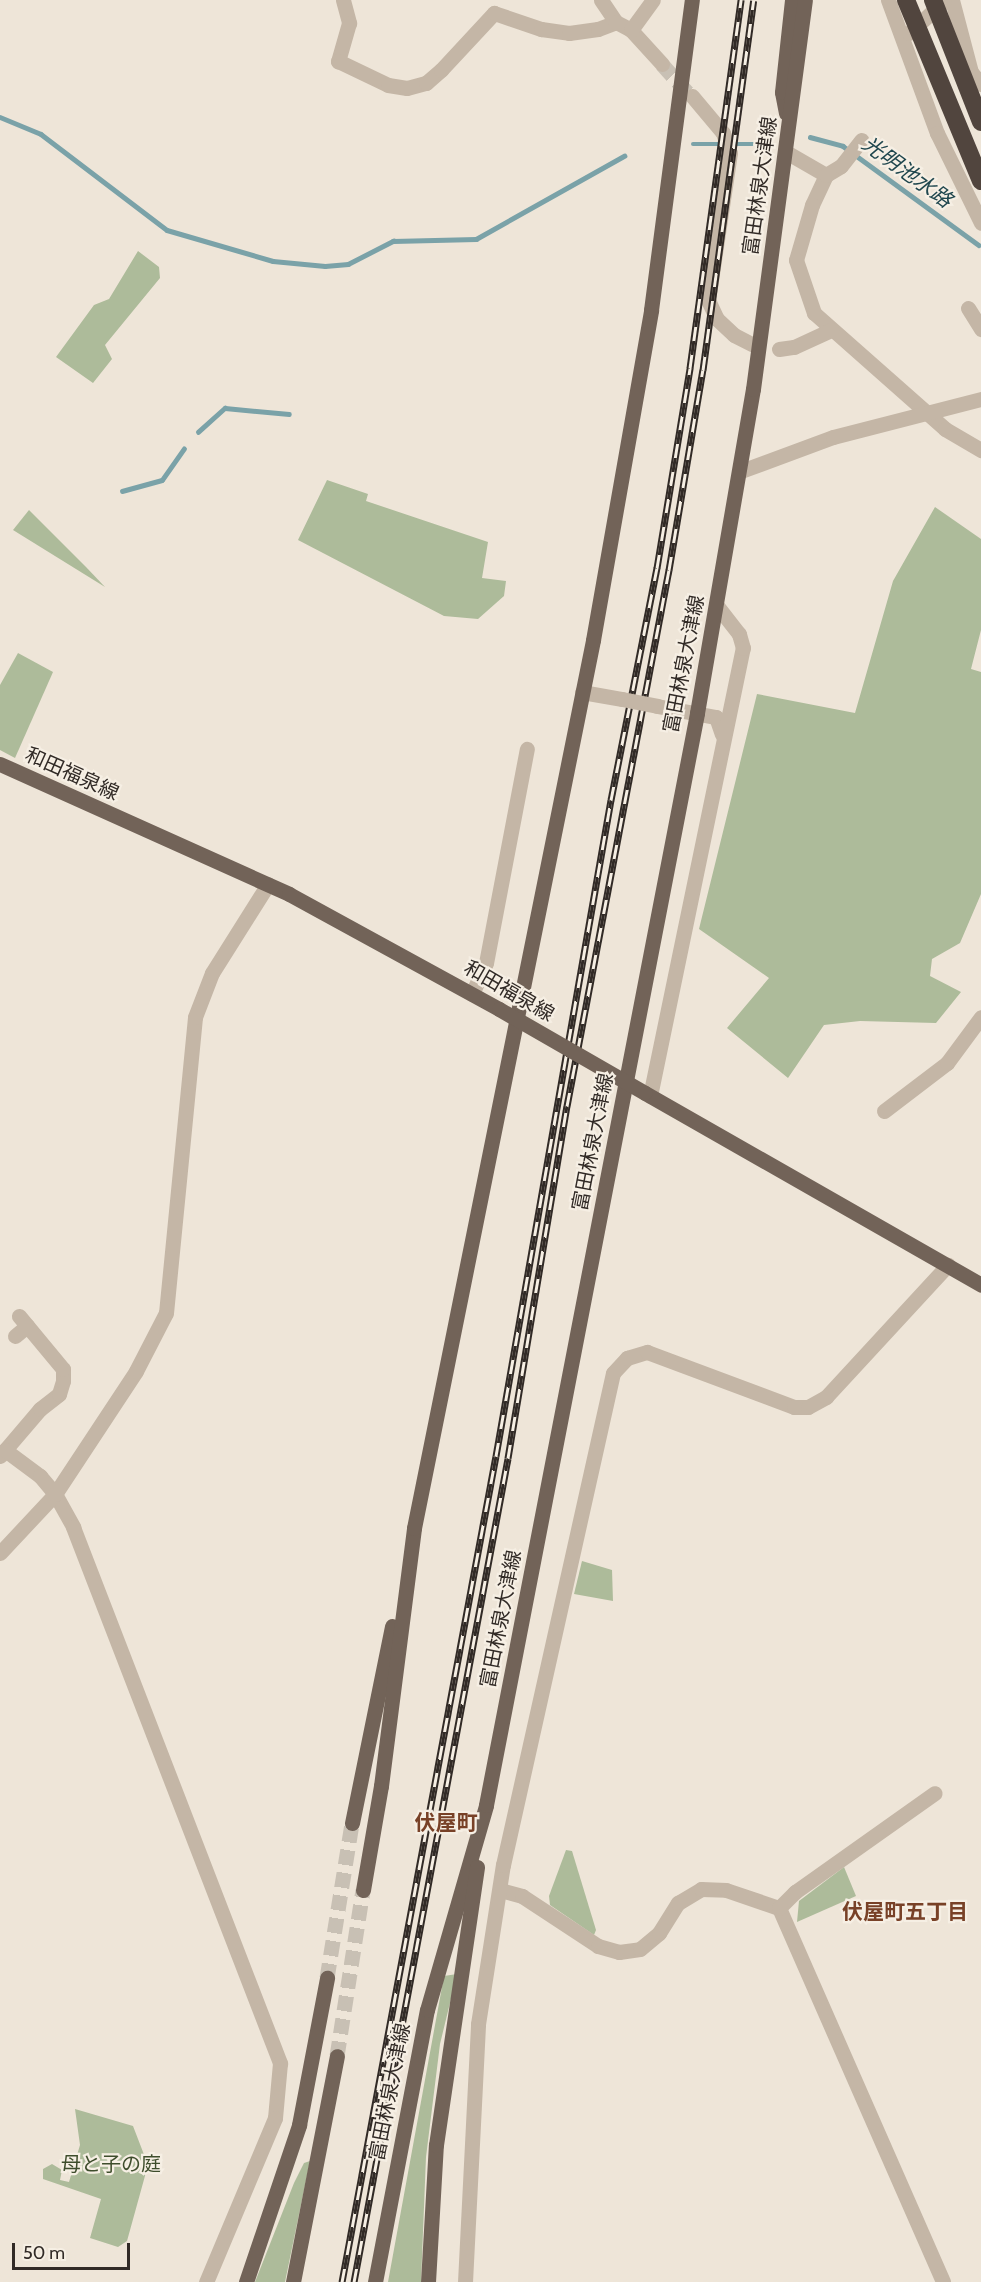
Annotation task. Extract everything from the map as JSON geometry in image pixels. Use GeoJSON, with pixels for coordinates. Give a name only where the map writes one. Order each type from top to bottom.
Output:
{"type":"FeatureCollection","features":[{"type":"Feature","properties":{"kind":"highway"},"geometry":{"type":"LineString","coordinates":[[906,0],[981,181]]}},
{"type":"Feature","properties":{"kind":"highway"},"geometry":{"type":"LineString","coordinates":[[933,0],[981,122]]}},
{"type":"Feature","properties":{"kind":"main road"},"geometry":{"type":"LineString","coordinates":[[352,1823],[414,1528],[582,692],[651,310],[692,0]]}},
{"type":"Feature","properties":{"kind":"main road"},"geometry":{"type":"LineString","coordinates":[[789,129],[782,92],[792,0]]}},
{"type":"Feature","properties":{"kind":"main road","name":"富田林泉大津線"},"geometry":{"type":"LineString","coordinates":[[375,2282],[427,2010],[486,1805],[697,713],[741,471],[805,0]]}},
{"type":"Feature","properties":{"kind":"main road","name":"和田福泉線"},"geometry":{"type":"LineString","coordinates":[[0,764],[268,884],[499,1009],[981,1285]]}},
{"type":"Feature","properties":{"kind":"main road"},"geometry":{"type":"LineString","coordinates":[[363,1890],[381,1786],[414,1528]]}},
{"type":"Feature","properties":{"kind":"main road"},"geometry":{"type":"LineString","coordinates":[[428,2282],[436,2145],[486,1805]]}},
{"type":"Feature","properties":{"kind":"main road"},"geometry":{"type":"LineString","coordinates":[[246,2282],[299,2125],[327,1978]]}},
{"type":"Feature","properties":{"kind":"main road"},"geometry":{"type":"LineString","coordinates":[[292,2282],[337,2056]]}},
{"type":"Feature","properties":{"kind":"street"},"geometry":{"type":"LineString","coordinates":[[344,0],[349,23],[338,61],[388,85],[407,88],[426,83],[494,13],[542,29],[569,33],[598,29],[616,22]]}},
{"type":"Feature","properties":{"kind":"street"},"geometry":{"type":"LineString","coordinates":[[601,0],[616,22],[632,30],[662,64]]}},
{"type":"Feature","properties":{"kind":"street"},"geometry":{"type":"LineString","coordinates":[[632,30],[653,0]]}},
{"type":"Feature","properties":{"kind":"street"},"geometry":{"type":"LineString","coordinates":[[888,0],[937,133],[981,223]]}},
{"type":"Feature","properties":{"kind":"street"},"geometry":{"type":"LineString","coordinates":[[902,39],[945,0]]}},
{"type":"Feature","properties":{"kind":"street"},"geometry":{"type":"LineString","coordinates":[[952,0],[971,72],[981,84]]}},
{"type":"Feature","properties":{"kind":"street"},"geometry":{"type":"LineString","coordinates":[[692,96],[723,133],[730,153],[708,300],[717,319],[734,335],[752,344]]}},
{"type":"Feature","properties":{"kind":"street"},"geometry":{"type":"LineString","coordinates":[[857,144],[844,161],[826,174],[812,205],[796,260],[814,313],[945,429],[981,450]]}},
{"type":"Feature","properties":{"kind":"street"},"geometry":{"type":"LineString","coordinates":[[786,152],[826,174]]}},
{"type":"Feature","properties":{"kind":"street"},"geometry":{"type":"LineString","coordinates":[[968,308],[981,329]]}},
{"type":"Feature","properties":{"kind":"street"},"geometry":{"type":"LineString","coordinates":[[779,349],[794,347],[831,330]]}},
{"type":"Feature","properties":{"kind":"street"},"geometry":{"type":"LineString","coordinates":[[741,471],[833,437],[931,415],[981,399]]}},
{"type":"Feature","properties":{"kind":"street"},"geometry":{"type":"LineString","coordinates":[[648,1094],[722,734],[743,648],[740,634],[717,606]]}},
{"type":"Feature","properties":{"kind":"street"},"geometry":{"type":"LineString","coordinates":[[582,692],[717,717],[722,734]]}},
{"type":"Feature","properties":{"kind":"street"},"geometry":{"type":"LineString","coordinates":[[472,994],[486,963],[527,749]]}},
{"type":"Feature","properties":{"kind":"street"},"geometry":{"type":"LineString","coordinates":[[0,1553],[55,1494],[136,1371],[166,1313],[195,1017],[212,973],[268,884]]}},
{"type":"Feature","properties":{"kind":"street"},"geometry":{"type":"LineString","coordinates":[[884,1111],[947,1063],[981,1017]]}},
{"type":"Feature","properties":{"kind":"street"},"geometry":{"type":"LineString","coordinates":[[465,2282],[478,2024],[500,1890],[613,1372],[627,1358],[646,1352],[794,1407],[808,1407],[826,1397],[948,1265]]}},
{"type":"Feature","properties":{"kind":"street"},"geometry":{"type":"LineString","coordinates":[[20,1326],[63,1369],[63,1381],[59,1394],[40,1409],[3,1453],[40,1476],[55,1494],[73,1527],[280,2063],[275,2118],[206,2282]]}},
{"type":"Feature","properties":{"kind":"street"},"geometry":{"type":"LineString","coordinates":[[779,1908],[795,1892],[935,1793]]}},
{"type":"Feature","properties":{"kind":"street"},"geometry":{"type":"LineString","coordinates":[[500,1890],[522,1896],[598,1946],[619,1952],[640,1949],[659,1933],[678,1903],[701,1889],[726,1890],[779,1908],[943,2282]]}},
{"type":"Feature","properties":{"kind":"green space"},"geometry":{"type":"Polygon","coordinates":[[[138,251],[159,267],[160,278],[105,345],[112,359],[93,383],[56,357],[94,305],[109,299],[138,251]]]}},
{"type":"Feature","properties":{"kind":"green space"},"geometry":{"type":"Polygon","coordinates":[[[327,480],[368,494],[366,501],[488,542],[482,578],[506,581],[504,596],[478,619],[444,616],[298,540],[327,480]]]}},
{"type":"Feature","properties":{"kind":"green space"},"geometry":{"type":"Polygon","coordinates":[[[935,507],[981,539],[981,630],[971,669],[981,672],[981,894],[960,943],[932,959],[930,976],[961,992],[936,1023],[860,1021],[824,1025],[788,1078],[727,1028],[769,978],[699,929],[757,694],[855,713],[893,581],[935,507]]]}},
{"type":"Feature","properties":{"kind":"green space"},"geometry":{"type":"Polygon","coordinates":[[[29,510],[86,567],[105,587],[13,530],[29,510]]]}},
{"type":"Feature","properties":{"kind":"green space"},"geometry":{"type":"Polygon","coordinates":[[[18,653],[53,672],[15,758],[0,750],[0,685],[18,653]]]}},
{"type":"Feature","properties":{"kind":"green space"},"geometry":{"type":"Polygon","coordinates":[[[582,1561],[612,1570],[613,1601],[574,1594],[582,1561]]]}},
{"type":"Feature","properties":{"kind":"green space"},"geometry":{"type":"Polygon","coordinates":[[[566,1850],[572,1851],[596,1930],[594,1935],[550,1905],[549,1896],[566,1850]]]}},
{"type":"Feature","properties":{"kind":"green space"},"geometry":{"type":"Polygon","coordinates":[[[844,1867],[856,1896],[797,1922],[799,1901],[844,1867]]]}},
{"type":"Feature","properties":{"kind":"green space"},"geometry":{"type":"Polygon","coordinates":[[[457,1974],[440,2044],[426,2157],[421,2282],[388,2282],[444,1976],[457,1974]]]}},
{"type":"Feature","properties":{"kind":"green space","name":"母と子の庭"},"geometry":{"type":"Polygon","coordinates":[[[75,2109],[133,2126],[148,2165],[127,2241],[118,2247],[90,2238],[101,2199],[43,2179],[43,2169],[52,2164],[62,2170],[60,2180],[69,2182],[80,2145],[75,2109]]]}},
{"type":"Feature","properties":{"kind":"green space"},"geometry":{"type":"Polygon","coordinates":[[[310,2161],[285,2282],[255,2282],[294,2183],[304,2163],[310,2161]]]}},
{"type":"Feature","properties":{"kind":"waterway"},"geometry":{"type":"LineString","coordinates":[[0,117],[41,134],[167,230],[273,261],[325,266],[348,264],[393,241],[476,239],[624,156]]}},
{"type":"Feature","properties":{"kind":"waterway","name":"光明池水路"},"geometry":{"type":"LineString","coordinates":[[810,137],[843,146],[979,245]]}},
{"type":"Feature","properties":{"kind":"waterway"},"geometry":{"type":"LineString","coordinates":[[693,144],[754,144]]}},
{"type":"Feature","properties":{"kind":"waterway"},"geometry":{"type":"LineString","coordinates":[[198,432],[225,408],[289,414]]}},
{"type":"Feature","properties":{"kind":"waterway"},"geometry":{"type":"LineString","coordinates":[[122,491],[162,480],[184,449]]}},
{"type":"Feature","properties":{"kind":"tunnel"},"geometry":{"type":"LineString","coordinates":[[662,64],[688,93]]}},
{"type":"Feature","properties":{"kind":"tunnel"},"geometry":{"type":"LineString","coordinates":[[327,1978],[352,1823]]}},
{"type":"Feature","properties":{"kind":"tunnel"},"geometry":{"type":"LineString","coordinates":[[337,2056],[363,1890]]}},
{"type":"Feature","properties":{"kind":"railway"},"geometry":{"type":"LineString","coordinates":[[342,2282],[496,1456],[611,800],[657,568],[690,368],[741,0]]}},
{"type":"Feature","properties":{"kind":"railway"},"geometry":{"type":"LineString","coordinates":[[354,2282],[508,1458],[567,1106],[669,570],[703,370],[754,0]]}},
{"type":"Feature","properties":{"kind":"district","name":"伏屋町"},"geometry":{"type":"Point","coordinates":[446,1823]}},
{"type":"Feature","properties":{"kind":"district","name":"伏屋町五丁目"},"geometry":{"type":"Point","coordinates":[905,1912]}}]}
